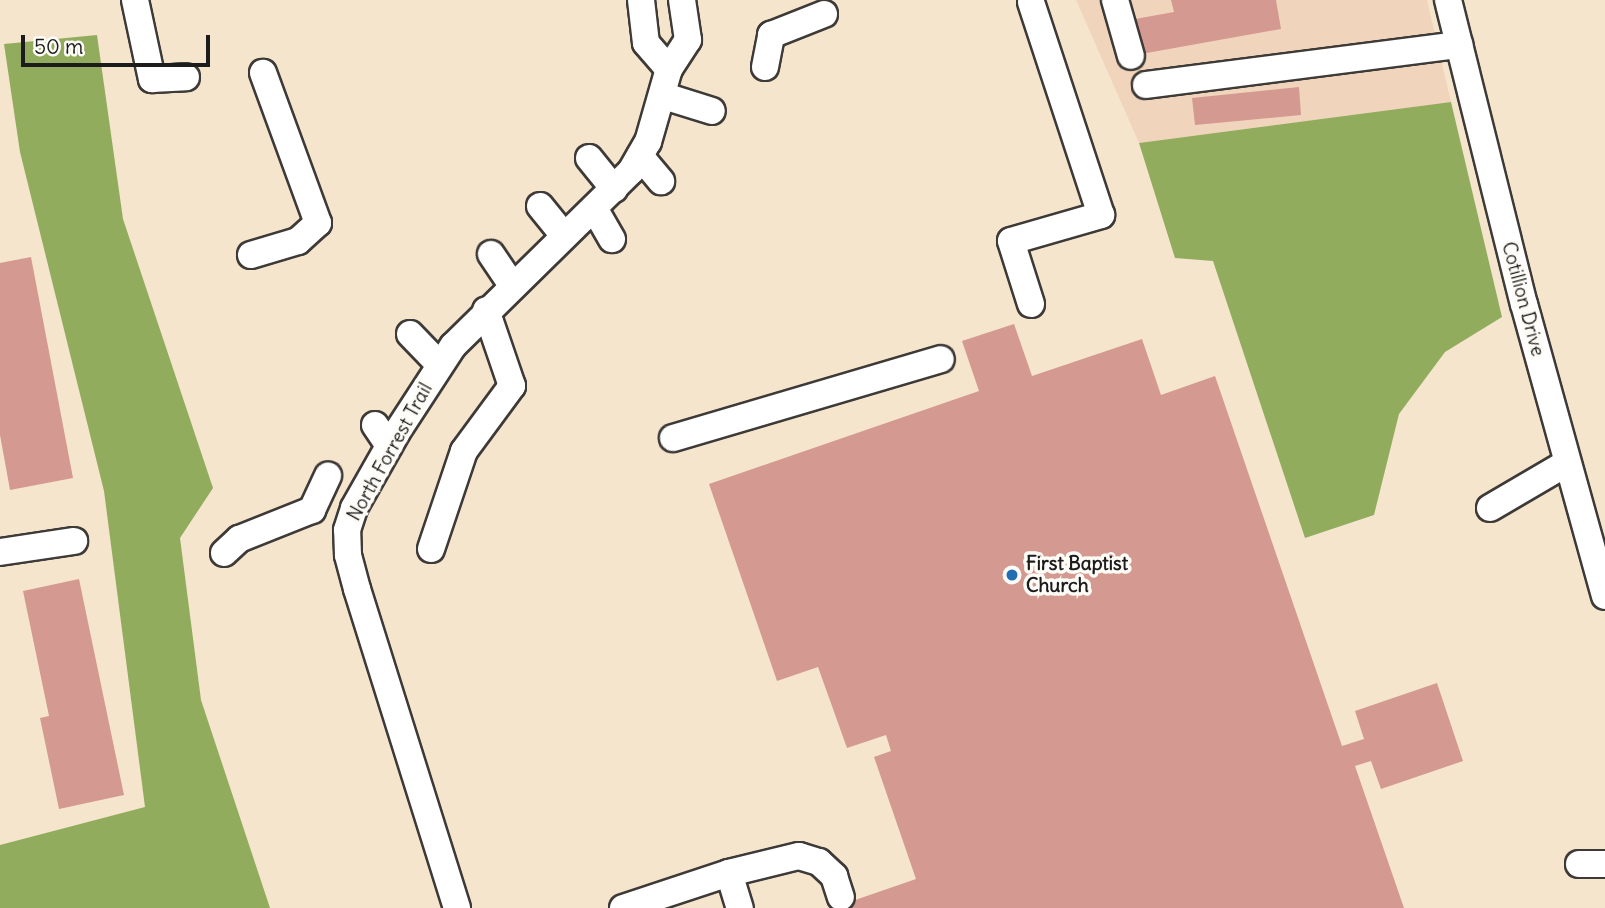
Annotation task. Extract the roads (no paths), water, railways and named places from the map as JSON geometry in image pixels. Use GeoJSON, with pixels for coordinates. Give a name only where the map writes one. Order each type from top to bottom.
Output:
{"type":"FeatureCollection","features":[{"type":"Feature","properties":{"kind":"street"},"geometry":{"type":"LineString","coordinates":[[135,0],[152,79],[186,77]]}},
{"type":"Feature","properties":{"kind":"street"},"geometry":{"type":"LineString","coordinates":[[641,0],[646,43],[668,69]]}},
{"type":"Feature","properties":{"kind":"street","name":"North Forrest Trail"},"geometry":{"type":"LineString","coordinates":[[457,908],[348,555],[347,530],[382,436],[486,310],[614,190],[640,156],[664,96],[668,69],[688,40],[682,0]]}},
{"type":"Feature","properties":{"kind":"street"},"geometry":{"type":"LineString","coordinates":[[1115,0],[1130,56]]}},
{"type":"Feature","properties":{"kind":"street","name":"Cotillion Drive"},"geometry":{"type":"LineString","coordinates":[[1448,0],[1567,463],[1605,596]]}},
{"type":"Feature","properties":{"kind":"street"},"geometry":{"type":"LineString","coordinates":[[1031,2],[1101,215],[1012,241],[1031,304]]}},
{"type":"Feature","properties":{"kind":"street"},"geometry":{"type":"LineString","coordinates":[[765,67],[771,35],[824,14]]}},
{"type":"Feature","properties":{"kind":"street"},"geometry":{"type":"LineString","coordinates":[[1146,85],[1459,45]]}},
{"type":"Feature","properties":{"kind":"street"},"geometry":{"type":"LineString","coordinates":[[251,255],[298,241],[318,223],[263,73]]}},
{"type":"Feature","properties":{"kind":"street"},"geometry":{"type":"LineString","coordinates":[[664,96],[712,111]]}},
{"type":"Feature","properties":{"kind":"street"},"geometry":{"type":"LineString","coordinates":[[640,156],[661,180]]}},
{"type":"Feature","properties":{"kind":"street"},"geometry":{"type":"LineString","coordinates":[[589,158],[614,190]]}},
{"type":"Feature","properties":{"kind":"street"},"geometry":{"type":"LineString","coordinates":[[540,206],[564,236]]}},
{"type":"Feature","properties":{"kind":"street"},"geometry":{"type":"LineString","coordinates":[[594,208],[612,239]]}},
{"type":"Feature","properties":{"kind":"street"},"geometry":{"type":"LineString","coordinates":[[491,254],[511,284]]}},
{"type":"Feature","properties":{"kind":"street"},"geometry":{"type":"LineString","coordinates":[[431,549],[464,452],[512,386],[486,310]]}},
{"type":"Feature","properties":{"kind":"street"},"geometry":{"type":"LineString","coordinates":[[410,334],[439,365]]}},
{"type":"Feature","properties":{"kind":"street"},"geometry":{"type":"LineString","coordinates":[[673,438],[941,359]]}},
{"type":"Feature","properties":{"kind":"street"},"geometry":{"type":"LineString","coordinates":[[1490,508],[1567,463]]}},
{"type":"Feature","properties":{"kind":"street"},"geometry":{"type":"LineString","coordinates":[[224,553],[239,539],[312,510],[328,475]]}},
{"type":"Feature","properties":{"kind":"street"},"geometry":{"type":"LineString","coordinates":[[0,552],[74,541]]}},
{"type":"Feature","properties":{"kind":"street"},"geometry":{"type":"LineString","coordinates":[[623,908],[729,873],[799,856],[819,862],[834,876],[841,897]]}},
{"type":"Feature","properties":{"kind":"street"},"geometry":{"type":"LineString","coordinates":[[1578,864],[1605,864]]}},
{"type":"Feature","properties":{"kind":"street"},"geometry":{"type":"LineString","coordinates":[[729,873],[740,908]]}},
{"type":"Feature","properties":{"kind":"place","name":"First Baptist Church"},"geometry":{"type":"Point","coordinates":[1012,575]}}]}
